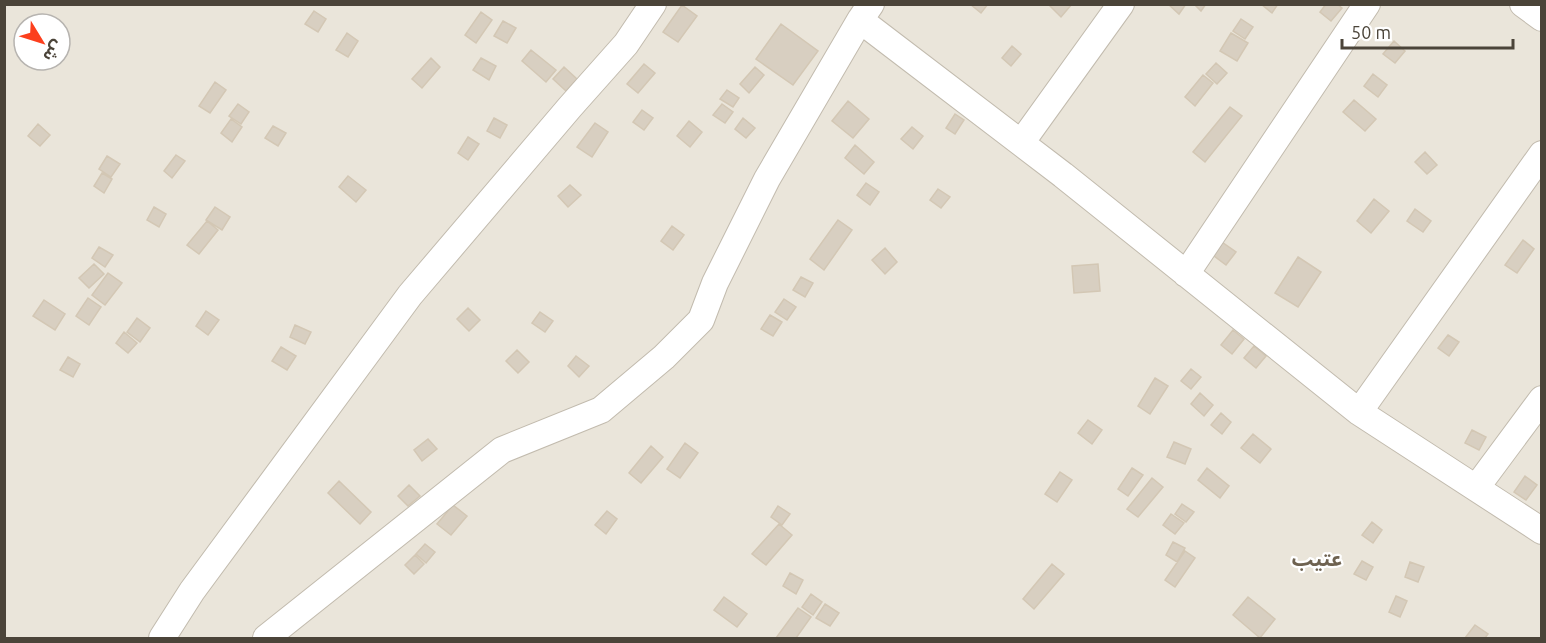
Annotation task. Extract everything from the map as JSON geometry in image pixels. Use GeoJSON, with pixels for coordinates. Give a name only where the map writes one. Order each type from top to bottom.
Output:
{"type":"FeatureCollection","features":[{"type":"Feature","properties":{"kind":"street"},"geometry":{"type":"LineString","coordinates":[[162,639],[192,591],[410,295],[626,44],[653,4]]}},
{"type":"Feature","properties":{"kind":"street"},"geometry":{"type":"LineString","coordinates":[[1021,143],[1121,4]]}},
{"type":"Feature","properties":{"kind":"street"},"geometry":{"type":"LineString","coordinates":[[1186,274],[1367,4]]}},
{"type":"Feature","properties":{"kind":"street"},"geometry":{"type":"LineString","coordinates":[[1523,4],[1542,18]]}},
{"type":"Feature","properties":{"kind":"street"},"geometry":{"type":"LineString","coordinates":[[266,639],[502,450],[601,410],[664,357],[701,320],[715,283],[767,179],[866,12],[1021,143],[1359,412],[1542,531]]}},
{"type":"Feature","properties":{"kind":"street"},"geometry":{"type":"LineString","coordinates":[[1359,412],[1542,154]]}},
{"type":"Feature","properties":{"kind":"street"},"geometry":{"type":"LineString","coordinates":[[1476,488],[1542,399]]}},
{"type":"Feature","properties":{"kind":"shaded area"},"geometry":{"type":"Polygon","coordinates":[[[5,5],[1541,5],[1541,638],[5,638],[5,5]]]}},
{"type":"Feature","properties":{"kind":"building"},"geometry":{"type":"Polygon","coordinates":[[[970,4],[988,4],[981,13],[970,4]]]}},
{"type":"Feature","properties":{"kind":"building"},"geometry":{"type":"Polygon","coordinates":[[[1048,4],[1072,4],[1061,17],[1048,4]]]}},
{"type":"Feature","properties":{"kind":"building"},"geometry":{"type":"Polygon","coordinates":[[[1168,4],[1186,4],[1179,14],[1168,4]]]}},
{"type":"Feature","properties":{"kind":"building"},"geometry":{"type":"Polygon","coordinates":[[[1194,4],[1206,4],[1201,11],[1194,4]]]}},
{"type":"Feature","properties":{"kind":"building"},"geometry":{"type":"Polygon","coordinates":[[[1261,4],[1278,4],[1272,13],[1261,4]]]}},
{"type":"Feature","properties":{"kind":"building"},"geometry":{"type":"Polygon","coordinates":[[[1326,4],[1337,4],[1342,8],[1331,21],[1320,12],[1326,4]]]}},
{"type":"Feature","properties":{"kind":"building"},"geometry":{"type":"Polygon","coordinates":[[[682,5],[697,16],[678,42],[663,32],[682,5]]]}},
{"type":"Feature","properties":{"kind":"building"},"geometry":{"type":"Polygon","coordinates":[[[314,11],[326,19],[318,32],[305,24],[314,11]]]}},
{"type":"Feature","properties":{"kind":"building"},"geometry":{"type":"Polygon","coordinates":[[[481,12],[492,20],[476,43],[465,35],[481,12]]]}},
{"type":"Feature","properties":{"kind":"building"},"geometry":{"type":"Polygon","coordinates":[[[1241,19],[1253,27],[1245,39],[1233,31],[1241,19]]]}},
{"type":"Feature","properties":{"kind":"building"},"geometry":{"type":"Polygon","coordinates":[[[503,21],[516,28],[507,43],[494,36],[503,21]]]}},
{"type":"Feature","properties":{"kind":"building"},"geometry":{"type":"Polygon","coordinates":[[[781,24],[818,51],[793,85],[756,59],[781,24]]]}},
{"type":"Feature","properties":{"kind":"building"},"geometry":{"type":"Polygon","coordinates":[[[347,33],[358,41],[348,57],[336,50],[347,33]]]}},
{"type":"Feature","properties":{"kind":"building"},"geometry":{"type":"Polygon","coordinates":[[[1231,33],[1248,43],[1237,61],[1220,51],[1231,33]]]}},
{"type":"Feature","properties":{"kind":"building"},"geometry":{"type":"Polygon","coordinates":[[[1394,41],[1405,51],[1395,63],[1383,54],[1394,41]]]}},
{"type":"Feature","properties":{"kind":"building"},"geometry":{"type":"Polygon","coordinates":[[[1012,46],[1021,54],[1011,66],[1002,58],[1012,46]]]}},
{"type":"Feature","properties":{"kind":"building"},"geometry":{"type":"Polygon","coordinates":[[[531,50],[556,70],[546,82],[522,61],[531,50]]]}},
{"type":"Feature","properties":{"kind":"building"},"geometry":{"type":"Polygon","coordinates":[[[431,58],[440,67],[422,88],[412,79],[431,58]]]}},
{"type":"Feature","properties":{"kind":"building"},"geometry":{"type":"Polygon","coordinates":[[[481,58],[496,66],[489,80],[473,70],[481,58]]]}},
{"type":"Feature","properties":{"kind":"building"},"geometry":{"type":"Polygon","coordinates":[[[1216,63],[1227,73],[1217,84],[1206,74],[1216,63]]]}},
{"type":"Feature","properties":{"kind":"building"},"geometry":{"type":"Polygon","coordinates":[[[644,64],[655,73],[638,93],[627,84],[644,64]]]}},
{"type":"Feature","properties":{"kind":"building"},"geometry":{"type":"Polygon","coordinates":[[[564,67],[577,79],[566,91],[553,79],[564,67]]]}},
{"type":"Feature","properties":{"kind":"building"},"geometry":{"type":"Polygon","coordinates":[[[755,67],[764,75],[749,93],[740,84],[755,67]]]}},
{"type":"Feature","properties":{"kind":"building"},"geometry":{"type":"Polygon","coordinates":[[[1373,74],[1387,85],[1378,97],[1364,86],[1373,74]]]}},
{"type":"Feature","properties":{"kind":"building"},"geometry":{"type":"Polygon","coordinates":[[[1203,75],[1213,83],[1195,106],[1185,97],[1203,75]]]}},
{"type":"Feature","properties":{"kind":"building"},"geometry":{"type":"Polygon","coordinates":[[[215,82],[226,90],[210,113],[199,106],[215,82]]]}},
{"type":"Feature","properties":{"kind":"building"},"geometry":{"type":"Polygon","coordinates":[[[727,90],[739,98],[733,107],[720,99],[727,90]]]}},
{"type":"Feature","properties":{"kind":"building"},"geometry":{"type":"Polygon","coordinates":[[[1354,100],[1376,119],[1365,131],[1343,112],[1354,100]]]}},
{"type":"Feature","properties":{"kind":"building"},"geometry":{"type":"Polygon","coordinates":[[[848,101],[869,119],[853,138],[832,121],[848,101]]]}},
{"type":"Feature","properties":{"kind":"building"},"geometry":{"type":"Polygon","coordinates":[[[238,104],[249,112],[241,124],[229,116],[238,104]]]}},
{"type":"Feature","properties":{"kind":"building"},"geometry":{"type":"Polygon","coordinates":[[[722,104],[733,112],[725,123],[713,115],[722,104]]]}},
{"type":"Feature","properties":{"kind":"building"},"geometry":{"type":"Polygon","coordinates":[[[1230,107],[1242,116],[1205,162],[1193,152],[1230,107]]]}},
{"type":"Feature","properties":{"kind":"building"},"geometry":{"type":"Polygon","coordinates":[[[642,110],[653,118],[644,130],[633,122],[642,110]]]}},
{"type":"Feature","properties":{"kind":"building"},"geometry":{"type":"Polygon","coordinates":[[[955,114],[964,120],[955,134],[946,128],[955,114]]]}},
{"type":"Feature","properties":{"kind":"building"},"geometry":{"type":"Polygon","coordinates":[[[494,118],[507,125],[500,138],[487,131],[494,118]]]}},
{"type":"Feature","properties":{"kind":"building"},"geometry":{"type":"Polygon","coordinates":[[[743,118],[755,128],[746,138],[735,129],[743,118]]]}},
{"type":"Feature","properties":{"kind":"building"},"geometry":{"type":"Polygon","coordinates":[[[231,119],[242,127],[232,142],[221,133],[231,119]]]}},
{"type":"Feature","properties":{"kind":"building"},"geometry":{"type":"Polygon","coordinates":[[[689,121],[702,132],[690,147],[677,136],[689,121]]]}},
{"type":"Feature","properties":{"kind":"building"},"geometry":{"type":"Polygon","coordinates":[[[595,123],[608,132],[592,157],[577,147],[595,123]]]}},
{"type":"Feature","properties":{"kind":"building"},"geometry":{"type":"Polygon","coordinates":[[[38,124],[50,135],[40,146],[28,136],[38,124]]]}},
{"type":"Feature","properties":{"kind":"building"},"geometry":{"type":"Polygon","coordinates":[[[273,126],[286,133],[278,146],[265,138],[273,126]]]}},
{"type":"Feature","properties":{"kind":"building"},"geometry":{"type":"Polygon","coordinates":[[[912,127],[923,136],[913,149],[901,139],[912,127]]]}},
{"type":"Feature","properties":{"kind":"building"},"geometry":{"type":"Polygon","coordinates":[[[468,137],[479,144],[468,160],[458,153],[468,137]]]}},
{"type":"Feature","properties":{"kind":"building"},"geometry":{"type":"Polygon","coordinates":[[[855,145],[874,162],[864,174],[845,158],[855,145]]]}},
{"type":"Feature","properties":{"kind":"building"},"geometry":{"type":"Polygon","coordinates":[[[1425,152],[1437,165],[1427,174],[1415,162],[1425,152]]]}},
{"type":"Feature","properties":{"kind":"building"},"geometry":{"type":"Polygon","coordinates":[[[176,155],[185,161],[172,178],[164,171],[176,155]]]}},
{"type":"Feature","properties":{"kind":"building"},"geometry":{"type":"Polygon","coordinates":[[[107,156],[120,164],[111,177],[99,169],[107,156]]]}},
{"type":"Feature","properties":{"kind":"building"},"geometry":{"type":"Polygon","coordinates":[[[102,173],[112,179],[104,193],[94,186],[102,173]]]}},
{"type":"Feature","properties":{"kind":"building"},"geometry":{"type":"Polygon","coordinates":[[[348,176],[366,190],[356,202],[339,187],[348,176]]]}},
{"type":"Feature","properties":{"kind":"building"},"geometry":{"type":"Polygon","coordinates":[[[866,183],[879,192],[870,205],[857,195],[866,183]]]}},
{"type":"Feature","properties":{"kind":"building"},"geometry":{"type":"Polygon","coordinates":[[[570,185],[581,195],[568,207],[558,196],[570,185]]]}},
{"type":"Feature","properties":{"kind":"building"},"geometry":{"type":"Polygon","coordinates":[[[938,189],[950,197],[941,208],[930,200],[938,189]]]}},
{"type":"Feature","properties":{"kind":"building"},"geometry":{"type":"Polygon","coordinates":[[[1374,199],[1389,211],[1371,233],[1357,221],[1374,199]]]}},
{"type":"Feature","properties":{"kind":"building"},"geometry":{"type":"Polygon","coordinates":[[[154,207],[166,214],[159,227],[147,220],[154,207]]]}},
{"type":"Feature","properties":{"kind":"building"},"geometry":{"type":"Polygon","coordinates":[[[215,207],[230,217],[222,230],[206,220],[215,207]]]}},
{"type":"Feature","properties":{"kind":"building"},"geometry":{"type":"Polygon","coordinates":[[[1415,209],[1431,221],[1423,232],[1407,221],[1415,209]]]}},
{"type":"Feature","properties":{"kind":"building"},"geometry":{"type":"Polygon","coordinates":[[[838,220],[852,230],[824,270],[810,259],[838,220]]]}},
{"type":"Feature","properties":{"kind":"building"},"geometry":{"type":"Polygon","coordinates":[[[207,221],[218,230],[199,254],[187,245],[207,221]]]}},
{"type":"Feature","properties":{"kind":"building"},"geometry":{"type":"Polygon","coordinates":[[[672,226],[684,235],[673,250],[661,241],[672,226]]]}},
{"type":"Feature","properties":{"kind":"building"},"geometry":{"type":"Polygon","coordinates":[[[1219,240],[1236,252],[1226,265],[1210,253],[1219,240]]]}},
{"type":"Feature","properties":{"kind":"building"},"geometry":{"type":"Polygon","coordinates":[[[1523,240],[1534,249],[1517,273],[1505,265],[1523,240]]]}},
{"type":"Feature","properties":{"kind":"building"},"geometry":{"type":"Polygon","coordinates":[[[99,247],[113,255],[105,267],[92,258],[99,247]]]}},
{"type":"Feature","properties":{"kind":"building"},"geometry":{"type":"Polygon","coordinates":[[[885,248],[897,262],[885,274],[872,260],[885,248]]]}},
{"type":"Feature","properties":{"kind":"building"},"geometry":{"type":"Polygon","coordinates":[[[1298,257],[1321,272],[1298,307],[1275,293],[1298,257]]]}},
{"type":"Feature","properties":{"kind":"building"},"geometry":{"type":"Polygon","coordinates":[[[94,264],[104,274],[89,288],[79,278],[94,264]]]}},
{"type":"Feature","properties":{"kind":"building"},"geometry":{"type":"Polygon","coordinates":[[[1098,264],[1100,291],[1074,293],[1072,266],[1098,264]]]}},
{"type":"Feature","properties":{"kind":"building"},"geometry":{"type":"Polygon","coordinates":[[[108,273],[122,283],[105,305],[92,295],[108,273]]]}},
{"type":"Feature","properties":{"kind":"building"},"geometry":{"type":"Polygon","coordinates":[[[801,277],[813,283],[805,297],[793,290],[801,277]]]}},
{"type":"Feature","properties":{"kind":"building"},"geometry":{"type":"Polygon","coordinates":[[[88,298],[101,307],[89,325],[76,316],[88,298]]]}},
{"type":"Feature","properties":{"kind":"building"},"geometry":{"type":"Polygon","coordinates":[[[784,299],[796,307],[787,320],[775,312],[784,299]]]}},
{"type":"Feature","properties":{"kind":"building"},"geometry":{"type":"Polygon","coordinates":[[[44,300],[65,314],[55,330],[33,316],[44,300]]]}},
{"type":"Feature","properties":{"kind":"building"},"geometry":{"type":"Polygon","coordinates":[[[468,308],[480,320],[469,331],[457,319],[468,308]]]}},
{"type":"Feature","properties":{"kind":"building"},"geometry":{"type":"Polygon","coordinates":[[[206,311],[219,320],[208,335],[196,326],[206,311]]]}},
{"type":"Feature","properties":{"kind":"building"},"geometry":{"type":"Polygon","coordinates":[[[540,312],[553,321],[545,332],[532,323],[540,312]]]}},
{"type":"Feature","properties":{"kind":"building"},"geometry":{"type":"Polygon","coordinates":[[[770,315],[782,322],[773,336],[761,329],[770,315]]]}},
{"type":"Feature","properties":{"kind":"building"},"geometry":{"type":"Polygon","coordinates":[[[137,318],[150,328],[140,342],[127,332],[137,318]]]}},
{"type":"Feature","properties":{"kind":"building"},"geometry":{"type":"Polygon","coordinates":[[[295,325],[311,332],[305,344],[290,337],[295,325]]]}},
{"type":"Feature","properties":{"kind":"building"},"geometry":{"type":"Polygon","coordinates":[[[1233,330],[1244,339],[1232,354],[1221,345],[1233,330]]]}},
{"type":"Feature","properties":{"kind":"building"},"geometry":{"type":"Polygon","coordinates":[[[124,332],[137,343],[128,353],[116,343],[124,332]]]}},
{"type":"Feature","properties":{"kind":"building"},"geometry":{"type":"Polygon","coordinates":[[[1448,335],[1459,342],[1449,356],[1438,348],[1448,335]]]}},
{"type":"Feature","properties":{"kind":"building"},"geometry":{"type":"Polygon","coordinates":[[[1254,346],[1266,356],[1256,368],[1244,358],[1254,346]]]}},
{"type":"Feature","properties":{"kind":"building"},"geometry":{"type":"Polygon","coordinates":[[[281,347],[296,356],[287,370],[272,361],[281,347]]]}},
{"type":"Feature","properties":{"kind":"building"},"geometry":{"type":"Polygon","coordinates":[[[517,350],[529,362],[518,373],[506,361],[517,350]]]}},
{"type":"Feature","properties":{"kind":"building"},"geometry":{"type":"Polygon","coordinates":[[[576,356],[589,366],[579,377],[568,366],[576,356]]]}},
{"type":"Feature","properties":{"kind":"building"},"geometry":{"type":"Polygon","coordinates":[[[68,357],[80,364],[73,377],[60,370],[68,357]]]}},
{"type":"Feature","properties":{"kind":"building"},"geometry":{"type":"Polygon","coordinates":[[[1191,369],[1201,377],[1191,389],[1181,381],[1191,369]]]}},
{"type":"Feature","properties":{"kind":"building"},"geometry":{"type":"Polygon","coordinates":[[[1155,378],[1168,386],[1150,414],[1138,406],[1155,378]]]}},
{"type":"Feature","properties":{"kind":"building"},"geometry":{"type":"Polygon","coordinates":[[[1200,393],[1213,405],[1204,416],[1191,404],[1200,393]]]}},
{"type":"Feature","properties":{"kind":"building"},"geometry":{"type":"Polygon","coordinates":[[[1221,413],[1231,422],[1222,434],[1211,425],[1221,413]]]}},
{"type":"Feature","properties":{"kind":"building"},"geometry":{"type":"Polygon","coordinates":[[[1088,420],[1102,430],[1092,444],[1078,433],[1088,420]]]}},
{"type":"Feature","properties":{"kind":"building"},"geometry":{"type":"Polygon","coordinates":[[[1472,430],[1486,437],[1479,450],[1465,443],[1472,430]]]}},
{"type":"Feature","properties":{"kind":"building"},"geometry":{"type":"Polygon","coordinates":[[[1253,434],[1271,449],[1260,463],[1241,448],[1253,434]]]}},
{"type":"Feature","properties":{"kind":"building"},"geometry":{"type":"Polygon","coordinates":[[[428,439],[437,449],[422,461],[414,450],[428,439]]]}},
{"type":"Feature","properties":{"kind":"building"},"geometry":{"type":"Polygon","coordinates":[[[1174,442],[1191,449],[1185,464],[1167,457],[1174,442]]]}},
{"type":"Feature","properties":{"kind":"building"},"geometry":{"type":"Polygon","coordinates":[[[685,443],[698,453],[680,478],[667,469],[685,443]]]}},
{"type":"Feature","properties":{"kind":"building"},"geometry":{"type":"Polygon","coordinates":[[[651,446],[663,457],[641,483],[629,473],[651,446]]]}},
{"type":"Feature","properties":{"kind":"building"},"geometry":{"type":"Polygon","coordinates":[[[1132,468],[1143,475],[1128,496],[1118,489],[1132,468]]]}},
{"type":"Feature","properties":{"kind":"building"},"geometry":{"type":"Polygon","coordinates":[[[1207,468],[1229,486],[1220,498],[1198,480],[1207,468]]]}},
{"type":"Feature","properties":{"kind":"building"},"geometry":{"type":"Polygon","coordinates":[[[1060,472],[1072,480],[1057,502],[1045,494],[1060,472]]]}},
{"type":"Feature","properties":{"kind":"building"},"geometry":{"type":"Polygon","coordinates":[[[1525,476],[1537,485],[1526,500],[1514,492],[1525,476]]]}},
{"type":"Feature","properties":{"kind":"building"},"geometry":{"type":"Polygon","coordinates":[[[1152,478],[1163,487],[1138,517],[1127,509],[1152,478]]]}},
{"type":"Feature","properties":{"kind":"building"},"geometry":{"type":"Polygon","coordinates":[[[339,481],[371,512],[360,524],[328,493],[339,481]]]}},
{"type":"Feature","properties":{"kind":"building"},"geometry":{"type":"Polygon","coordinates":[[[409,485],[420,496],[408,506],[398,496],[409,485]]]}},
{"type":"Feature","properties":{"kind":"building"},"geometry":{"type":"Polygon","coordinates":[[[1182,504],[1194,512],[1186,522],[1175,514],[1182,504]]]}},
{"type":"Feature","properties":{"kind":"building"},"geometry":{"type":"Polygon","coordinates":[[[453,505],[467,516],[451,535],[437,524],[453,505]]]}},
{"type":"Feature","properties":{"kind":"building"},"geometry":{"type":"Polygon","coordinates":[[[778,506],[790,514],[782,525],[771,517],[778,506]]]}},
{"type":"Feature","properties":{"kind":"building"},"geometry":{"type":"Polygon","coordinates":[[[607,511],[617,519],[606,534],[595,525],[607,511]]]}},
{"type":"Feature","properties":{"kind":"building"},"geometry":{"type":"Polygon","coordinates":[[[1171,514],[1184,523],[1175,534],[1163,525],[1171,514]]]}},
{"type":"Feature","properties":{"kind":"building"},"geometry":{"type":"Polygon","coordinates":[[[1372,522],[1382,530],[1373,543],[1362,535],[1372,522]]]}},
{"type":"Feature","properties":{"kind":"building"},"geometry":{"type":"Polygon","coordinates":[[[779,524],[792,535],[766,565],[752,554],[779,524]]]}},
{"type":"Feature","properties":{"kind":"building"},"geometry":{"type":"Polygon","coordinates":[[[1173,542],[1185,548],[1177,562],[1166,555],[1173,542]]]}},
{"type":"Feature","properties":{"kind":"building"},"geometry":{"type":"Polygon","coordinates":[[[425,544],[435,552],[426,563],[416,554],[425,544]]]}},
{"type":"Feature","properties":{"kind":"building"},"geometry":{"type":"Polygon","coordinates":[[[1185,551],[1195,558],[1175,587],[1165,580],[1185,551]]]}},
{"type":"Feature","properties":{"kind":"building"},"geometry":{"type":"Polygon","coordinates":[[[415,555],[424,564],[414,574],[405,565],[415,555]]]}},
{"type":"Feature","properties":{"kind":"building"},"geometry":{"type":"Polygon","coordinates":[[[1362,561],[1373,567],[1366,580],[1354,574],[1362,561]]]}},
{"type":"Feature","properties":{"kind":"building"},"geometry":{"type":"Polygon","coordinates":[[[1410,562],[1424,567],[1418,582],[1405,577],[1410,562]]]}},
{"type":"Feature","properties":{"kind":"building"},"geometry":{"type":"Polygon","coordinates":[[[1052,564],[1064,574],[1034,609],[1023,599],[1052,564]]]}},
{"type":"Feature","properties":{"kind":"building"},"geometry":{"type":"Polygon","coordinates":[[[790,573],[803,580],[796,594],[783,586],[790,573]]]}},
{"type":"Feature","properties":{"kind":"building"},"geometry":{"type":"Polygon","coordinates":[[[811,594],[822,602],[813,615],[802,607],[811,594]]]}},
{"type":"Feature","properties":{"kind":"building"},"geometry":{"type":"Polygon","coordinates":[[[1396,596],[1407,601],[1400,617],[1389,612],[1396,596]]]}},
{"type":"Feature","properties":{"kind":"building"},"geometry":{"type":"Polygon","coordinates":[[[724,597],[747,614],[737,627],[714,610],[724,597]]]}},
{"type":"Feature","properties":{"kind":"building"},"geometry":{"type":"Polygon","coordinates":[[[1248,597],[1275,619],[1260,638],[1233,615],[1248,597]]]}},
{"type":"Feature","properties":{"kind":"building"},"geometry":{"type":"Polygon","coordinates":[[[825,604],[839,613],[830,626],[816,618],[825,604]]]}},
{"type":"Feature","properties":{"kind":"building"},"geometry":{"type":"Polygon","coordinates":[[[798,608],[811,617],[796,638],[776,638],[798,608]]]}},
{"type":"Feature","properties":{"kind":"building"},"geometry":{"type":"Polygon","coordinates":[[[1475,625],[1488,634],[1485,638],[1465,638],[1475,625]]]}},
{"type":"Feature","properties":{"kind":"district","name":"عتيب"},"geometry":{"type":"Point","coordinates":[1317,559]}}]}
